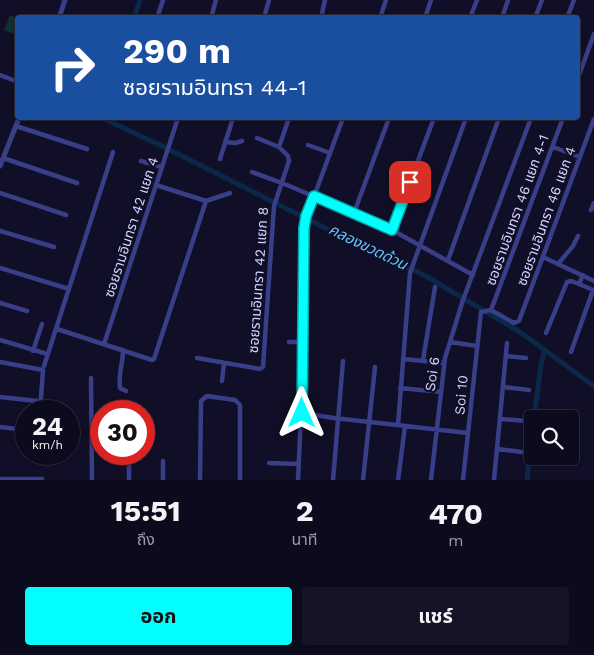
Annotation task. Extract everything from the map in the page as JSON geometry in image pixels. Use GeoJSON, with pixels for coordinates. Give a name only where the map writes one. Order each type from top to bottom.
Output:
{"type":"FeatureCollection","features":[{"type":"Feature","properties":{"kind":"street"},"geometry":{"type":"LineString","coordinates":[[60,15],[66,0]]}},
{"type":"Feature","properties":{"kind":"street"},"geometry":{"type":"LineString","coordinates":[[158,15],[162,0]]}},
{"type":"Feature","properties":{"kind":"street"},"geometry":{"type":"LineString","coordinates":[[212,15],[216,0]]}},
{"type":"Feature","properties":{"kind":"street"},"geometry":{"type":"LineString","coordinates":[[265,15],[269,0]]}},
{"type":"Feature","properties":{"kind":"street"},"geometry":{"type":"LineString","coordinates":[[322,15],[325,0]]}},
{"type":"Feature","properties":{"kind":"street"},"geometry":{"type":"LineString","coordinates":[[381,15],[386,0]]}},
{"type":"Feature","properties":{"kind":"street"},"geometry":{"type":"LineString","coordinates":[[426,15],[431,0]]}},
{"type":"Feature","properties":{"kind":"street"},"geometry":{"type":"LineString","coordinates":[[471,15],[477,0]]}},
{"type":"Feature","properties":{"kind":"street"},"geometry":{"type":"LineString","coordinates":[[503,15],[508,0]]}},
{"type":"Feature","properties":{"kind":"street"},"geometry":{"type":"LineString","coordinates":[[536,15],[542,0]]}},
{"type":"Feature","properties":{"kind":"street"},"geometry":{"type":"LineString","coordinates":[[569,15],[574,0]]}},
{"type":"Feature","properties":{"kind":"street"},"geometry":{"type":"LineString","coordinates":[[580,72],[594,34]]}},
{"type":"Feature","properties":{"kind":"street"},"geometry":{"type":"LineString","coordinates":[[0,75],[15,81]]}},
{"type":"Feature","properties":{"kind":"street","name":"ซอยรามอินทรา 46 แยก 4"},"geometry":{"type":"LineString","coordinates":[[491,310],[514,323],[520,320],[594,119]]}},
{"type":"Feature","properties":{"kind":"street"},"geometry":{"type":"LineString","coordinates":[[0,166],[18,120]]}},
{"type":"Feature","properties":{"kind":"street","name":"ซอยรามอินทรา 42 แยก 4"},"geometry":{"type":"LineString","coordinates":[[104,344],[177,120]]}},
{"type":"Feature","properties":{"kind":"street"},"geometry":{"type":"LineString","coordinates":[[220,159],[232,120]]}},
{"type":"Feature","properties":{"kind":"street"},"geometry":{"type":"LineString","coordinates":[[257,138],[279,147],[288,120]]}},
{"type":"Feature","properties":{"kind":"street"},"geometry":{"type":"LineString","coordinates":[[298,480],[302,413],[306,219],[341,120]]}},
{"type":"Feature","properties":{"kind":"street"},"geometry":{"type":"LineString","coordinates":[[354,213],[388,120]]}},
{"type":"Feature","properties":{"kind":"street"},"geometry":{"type":"LineString","coordinates":[[392,230],[433,120]]}},
{"type":"Feature","properties":{"kind":"street"},"geometry":{"type":"LineString","coordinates":[[398,425],[410,273],[465,120]]}},
{"type":"Feature","properties":{"kind":"street"},"geometry":{"type":"LineString","coordinates":[[448,260],[498,120]]}},
{"type":"Feature","properties":{"kind":"street","name":"Soi 6"},"geometry":{"type":"LineString","coordinates":[[431,480],[444,363],[464,298],[530,120]]}},
{"type":"Feature","properties":{"kind":"street","name":"ซอยรามอินทรา 46 แยก 4-1"},"geometry":{"type":"LineString","coordinates":[[491,310],[562,120]]}},
{"type":"Feature","properties":{"kind":"street"},"geometry":{"type":"LineString","coordinates":[[16,126],[87,149]]}},
{"type":"Feature","properties":{"kind":"street"},"geometry":{"type":"LineString","coordinates":[[225,142],[235,143],[242,141]]}},
{"type":"Feature","properties":{"kind":"street"},"geometry":{"type":"LineString","coordinates":[[308,145],[330,153]]}},
{"type":"Feature","properties":{"kind":"street","name":"ซอยรามอินทรา 42 แยก 8"},"geometry":{"type":"LineString","coordinates":[[224,363],[263,367],[274,206],[289,159],[279,147]]}},
{"type":"Feature","properties":{"kind":"street"},"geometry":{"type":"LineString","coordinates":[[552,147],[580,157]]}},
{"type":"Feature","properties":{"kind":"street"},"geometry":{"type":"LineString","coordinates":[[44,366],[113,152]]}},
{"type":"Feature","properties":{"kind":"street"},"geometry":{"type":"LineString","coordinates":[[3,158],[77,183]]}},
{"type":"Feature","properties":{"kind":"street"},"geometry":{"type":"LineString","coordinates":[[141,161],[162,167]]}},
{"type":"Feature","properties":{"kind":"street"},"geometry":{"type":"LineString","coordinates":[[252,172],[281,182],[392,230],[474,275]]}},
{"type":"Feature","properties":{"kind":"street"},"geometry":{"type":"LineString","coordinates":[[156,185],[206,201],[230,193]]}},
{"type":"Feature","properties":{"kind":"street"},"geometry":{"type":"LineString","coordinates":[[0,193],[66,215]]}},
{"type":"Feature","properties":{"kind":"street"},"geometry":{"type":"LineString","coordinates":[[56,329],[152,360],[155,357],[206,201]]}},
{"type":"Feature","properties":{"kind":"street"},"geometry":{"type":"LineString","coordinates":[[591,210],[594,202]]}},
{"type":"Feature","properties":{"kind":"street"},"geometry":{"type":"LineString","coordinates":[[0,231],[54,247]]}},
{"type":"Feature","properties":{"kind":"street"},"geometry":{"type":"LineString","coordinates":[[558,264],[573,246],[578,236]]}},
{"type":"Feature","properties":{"kind":"street"},"geometry":{"type":"LineString","coordinates":[[543,257],[594,281]]}},
{"type":"Feature","properties":{"kind":"street"},"geometry":{"type":"LineString","coordinates":[[0,268],[69,289]]}},
{"type":"Feature","properties":{"kind":"street"},"geometry":{"type":"LineString","coordinates":[[579,284],[583,275]]}},
{"type":"Feature","properties":{"kind":"street"},"geometry":{"type":"LineString","coordinates":[[546,333],[566,282],[571,281],[593,290],[570,352]]}},
{"type":"Feature","properties":{"kind":"street"},"geometry":{"type":"LineString","coordinates":[[423,360],[435,287]]}},
{"type":"Feature","properties":{"kind":"street"},"geometry":{"type":"LineString","coordinates":[[0,303],[27,312]]}},
{"type":"Feature","properties":{"kind":"street","name":"Soi 10"},"geometry":{"type":"LineString","coordinates":[[463,480],[481,312],[491,310]]}},
{"type":"Feature","properties":{"kind":"street"},"geometry":{"type":"LineString","coordinates":[[34,351],[42,324]]}},
{"type":"Feature","properties":{"kind":"street"},"geometry":{"type":"LineString","coordinates":[[0,340],[44,353]]}},
{"type":"Feature","properties":{"kind":"street"},"geometry":{"type":"LineString","coordinates":[[289,342],[302,342]]}},
{"type":"Feature","properties":{"kind":"street"},"geometry":{"type":"LineString","coordinates":[[450,342],[477,346]]}},
{"type":"Feature","properties":{"kind":"street"},"geometry":{"type":"LineString","coordinates":[[498,480],[494,480],[507,343]]}},
{"type":"Feature","properties":{"kind":"street"},"geometry":{"type":"LineString","coordinates":[[123,350],[119,386],[126,391]]}},
{"type":"Feature","properties":{"kind":"street"},"geometry":{"type":"LineString","coordinates":[[506,356],[526,358]]}},
{"type":"Feature","properties":{"kind":"street"},"geometry":{"type":"LineString","coordinates":[[197,358],[224,363],[222,382]]}},
{"type":"Feature","properties":{"kind":"street"},"geometry":{"type":"LineString","coordinates":[[403,359],[444,363]]}},
{"type":"Feature","properties":{"kind":"street"},"geometry":{"type":"LineString","coordinates":[[333,480],[343,361]]}},
{"type":"Feature","properties":{"kind":"street"},"geometry":{"type":"LineString","coordinates":[[0,362],[43,370],[41,400]]}},
{"type":"Feature","properties":{"kind":"street"},"geometry":{"type":"LineString","coordinates":[[364,480],[376,367]]}},
{"type":"Feature","properties":{"kind":"street"},"geometry":{"type":"LineString","coordinates":[[91,378],[91,400]]}},
{"type":"Feature","properties":{"kind":"street"},"geometry":{"type":"LineString","coordinates":[[503,387],[529,390]]}},
{"type":"Feature","properties":{"kind":"street"},"geometry":{"type":"LineString","coordinates":[[400,388],[441,392]]}},
{"type":"Feature","properties":{"kind":"street"},"geometry":{"type":"LineString","coordinates":[[0,396],[30,400]]}},
{"type":"Feature","properties":{"kind":"street"},"geometry":{"type":"LineString","coordinates":[[200,480],[201,401],[207,396],[235,400],[240,405],[240,480]]}},
{"type":"Feature","properties":{"kind":"street"},"geometry":{"type":"LineString","coordinates":[[302,413],[468,433]]}},
{"type":"Feature","properties":{"kind":"street"},"geometry":{"type":"LineString","coordinates":[[500,419],[524,420]]}},
{"type":"Feature","properties":{"kind":"street"},"geometry":{"type":"LineString","coordinates":[[398,480],[405,426]]}},
{"type":"Feature","properties":{"kind":"street"},"geometry":{"type":"LineString","coordinates":[[0,427],[15,429]]}},
{"type":"Feature","properties":{"kind":"street"},"geometry":{"type":"LineString","coordinates":[[497,449],[522,452]]}},
{"type":"Feature","properties":{"kind":"street"},"geometry":{"type":"LineString","coordinates":[[162,480],[163,461]]}},
{"type":"Feature","properties":{"kind":"street"},"geometry":{"type":"LineString","coordinates":[[269,463],[299,464]]}},
{"type":"Feature","properties":{"kind":"street"},"geometry":{"type":"LineString","coordinates":[[92,465],[92,480]]}},
{"type":"Feature","properties":{"kind":"street"},"geometry":{"type":"LineString","coordinates":[[128,465],[128,480]]}},
{"type":"Feature","properties":{"kind":"street"},"geometry":{"type":"LineString","coordinates":[[0,479],[42,479]]}},
{"type":"Feature","properties":{"kind":"green space"},"geometry":{"type":"Polygon","coordinates":[[[10,15],[15,17],[15,34],[4,30],[10,15]]]}},
{"type":"Feature","properties":{"kind":"waterway","name":"คลองขวดด้วน"},"geometry":{"type":"LineString","coordinates":[[135,15],[140,0]]}},
{"type":"Feature","properties":{"kind":"waterway","name":"คลองขวดด้วน"},"geometry":{"type":"LineString","coordinates":[[106,120],[424,275],[520,332],[594,386]]}},
{"type":"Feature","properties":{"kind":"waterway"},"geometry":{"type":"LineString","coordinates":[[535,410],[541,364],[545,350]]}},
{"type":"Feature","properties":{"kind":"waterway"},"geometry":{"type":"LineString","coordinates":[[527,480],[528,465]]}},
{"type":"Feature","properties":{"kind":"route"},"geometry":{"type":"LineString","coordinates":[[302,413],[304,228],[306,216],[314,196],[392,230],[410,182]]}}]}
